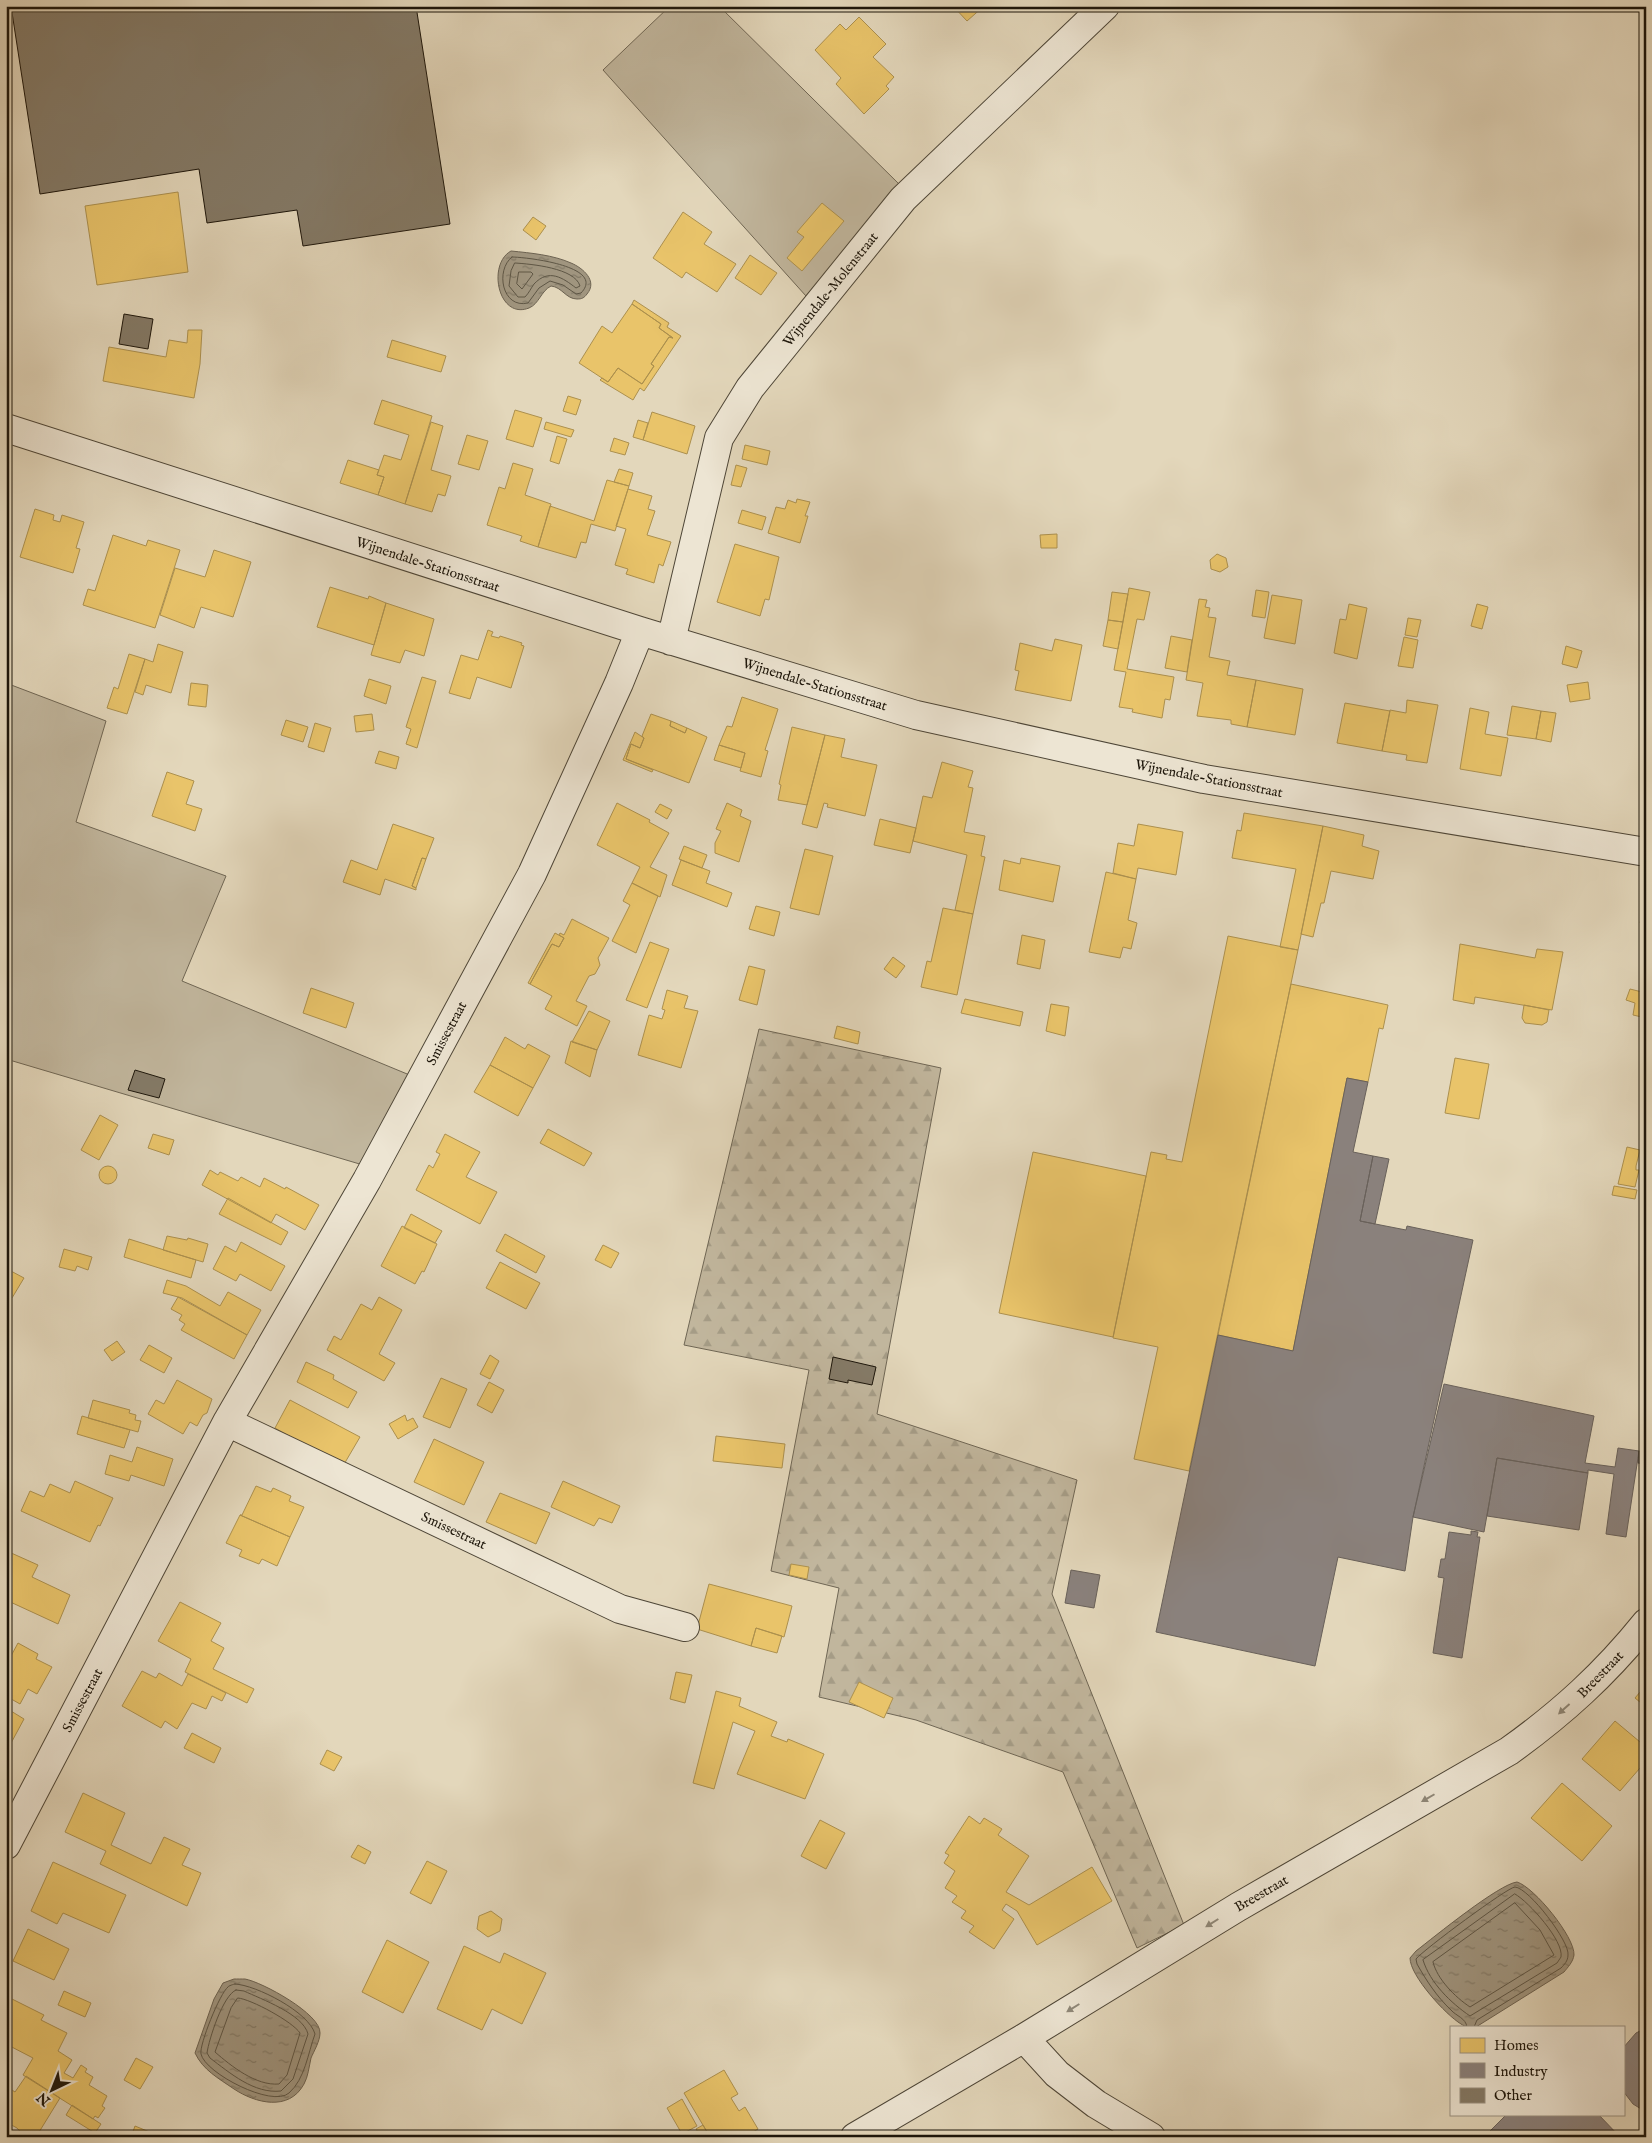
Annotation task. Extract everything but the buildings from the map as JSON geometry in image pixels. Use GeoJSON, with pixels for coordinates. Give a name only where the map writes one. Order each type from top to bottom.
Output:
{"type":"FeatureCollection","features":[{"type":"Feature","properties":{"kind":"street","name":"Wijnendale-Molenstraat"},"geometry":{"type":"LineString","coordinates":[[671,641],[719,438],[750,388],[903,199],[1105,6]]}},
{"type":"Feature","properties":{"kind":"street","name":"Wijnendale-Stationsstraat"},"geometry":{"type":"LineString","coordinates":[[6,428],[671,641],[916,715],[1204,779],[1646,852]]}},
{"type":"Feature","properties":{"kind":"street","name":"Smissestraat"},"geometry":{"type":"LineString","coordinates":[[6,1845],[227,1422],[367,1180],[532,874],[619,683],[640,631]]}},
{"type":"Feature","properties":{"kind":"street","name":"Smissestraat"},"geometry":{"type":"LineString","coordinates":[[227,1422],[620,1609],[685,1627]]}},
{"type":"Feature","properties":{"kind":"street","name":"Breestraat"},"geometry":{"type":"LineString","coordinates":[[855,2137],[1024,2038],[1238,1907],[1509,1752],[1550,1722],[1595,1682],[1646,1623]]}},
{"type":"Feature","properties":{"kind":"street"},"geometry":{"type":"LineString","coordinates":[[1024,2038],[1065,2080],[1096,2104],[1151,2137]]}},
{"type":"Feature","properties":{"kind":"green space"},"geometry":{"type":"Polygon","coordinates":[[[670,6],[719,6],[901,186],[806,296],[603,70],[670,6]]]}},
{"type":"Feature","properties":{"kind":"green space"},"geometry":{"type":"Polygon","coordinates":[[[6,683],[106,721],[76,822],[226,876],[182,981],[412,1076],[363,1165],[6,1059],[6,683]]]}},
{"type":"Feature","properties":{"kind":"green space"},"geometry":{"type":"Polygon","coordinates":[[[759,1029],[941,1068],[877,1414],[1077,1480],[1052,1594],[1184,1925],[1137,1948],[1063,1772],[916,1720],[819,1697],[839,1588],[771,1571],[809,1370],[684,1345],[759,1029]]]}},
{"type":"Feature","properties":{"kind":"water"},"geometry":{"type":"Polygon","coordinates":[[[511,251],[549,256],[571,263],[588,276],[591,284],[590,289],[584,297],[577,299],[551,286],[535,304],[529,308],[518,310],[510,306],[503,299],[499,289],[499,267],[511,251]]]}},
{"type":"Feature","properties":{"kind":"water"},"geometry":{"type":"Polygon","coordinates":[[[1517,1882],[1543,1903],[1561,1925],[1573,1947],[1574,1955],[1564,1972],[1478,2026],[1464,2026],[1447,2012],[1422,1984],[1416,1975],[1410,1958],[1416,1951],[1451,1924],[1508,1885],[1517,1882]]]}},
{"type":"Feature","properties":{"kind":"water"},"geometry":{"type":"Polygon","coordinates":[[[234,1979],[253,1981],[276,1992],[301,2008],[318,2025],[320,2036],[311,2058],[304,2084],[298,2093],[290,2099],[281,2102],[261,2101],[242,2094],[212,2073],[202,2064],[195,2053],[214,1999],[223,1983],[234,1979]]]}}]}
